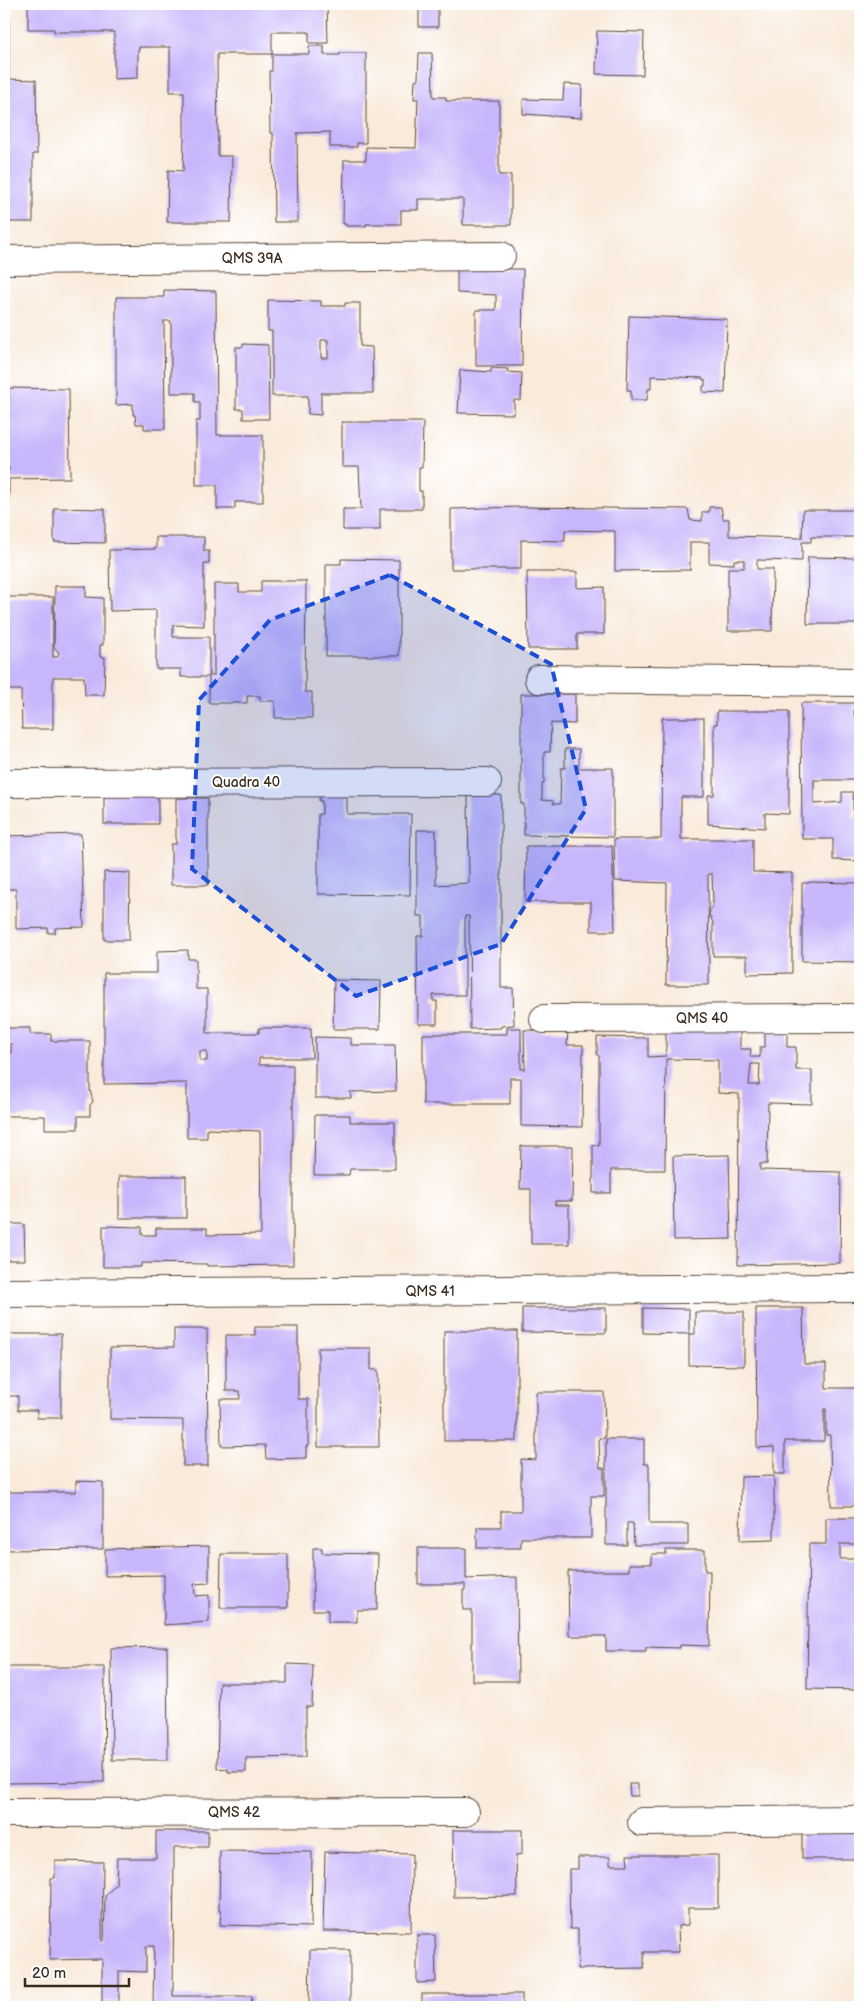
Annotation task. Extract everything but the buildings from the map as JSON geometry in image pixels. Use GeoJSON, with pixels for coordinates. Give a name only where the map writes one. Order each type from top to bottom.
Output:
{"type":"FeatureCollection","features":[{"type":"Feature","properties":{"kind":"street","name":"QMS 39A"},"geometry":{"type":"LineString","coordinates":[[4,260],[501,256]]}},
{"type":"Feature","properties":{"kind":"street"},"geometry":{"type":"LineString","coordinates":[[539,679],[860,682]]}},
{"type":"Feature","properties":{"kind":"street","name":"Quadra 40"},"geometry":{"type":"LineString","coordinates":[[4,783],[487,782]]}},
{"type":"Feature","properties":{"kind":"street","name":"QMS 40"},"geometry":{"type":"LineString","coordinates":[[544,1019],[860,1018]]}},
{"type":"Feature","properties":{"kind":"street","name":"QMS 41"},"geometry":{"type":"LineString","coordinates":[[4,1293],[855,1288]]}},
{"type":"Feature","properties":{"kind":"street","name":"QMS 42"},"geometry":{"type":"LineString","coordinates":[[4,1813],[465,1812]]}},
{"type":"Feature","properties":{"kind":"street"},"geometry":{"type":"LineString","coordinates":[[642,1822],[860,1820]]}},
{"type":"Feature","properties":{"kind":"highlighted area"},"geometry":{"type":"Polygon","coordinates":[[[390,575],[551,664],[586,809],[501,944],[356,996],[192,869],[199,700],[270,620],[390,575]]]}}]}
